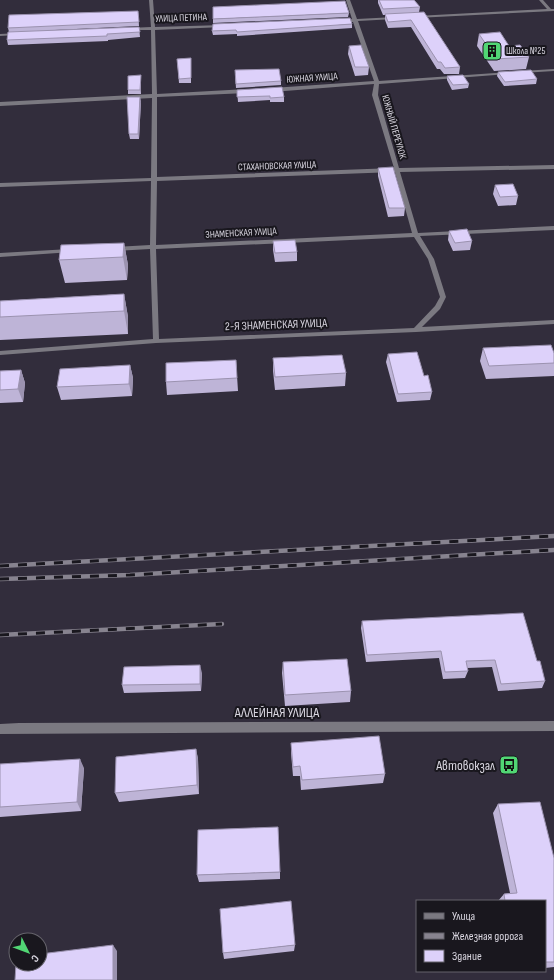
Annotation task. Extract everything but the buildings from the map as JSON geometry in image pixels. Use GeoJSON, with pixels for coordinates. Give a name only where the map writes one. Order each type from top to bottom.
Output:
{"type":"FeatureCollection","features":[{"type":"Feature","properties":{"kind":"street"},"geometry":{"type":"LineString","coordinates":[[151,0],[155,97],[153,248],[157,316],[156,341]]}},
{"type":"Feature","properties":{"kind":"street","name":"ЮЖНЫЙ ПЕРЕУЛОК"},"geometry":{"type":"LineString","coordinates":[[348,0],[377,82],[375,94],[416,235],[431,260],[442,297],[438,307],[416,330]]}},
{"type":"Feature","properties":{"kind":"street"},"geometry":{"type":"LineString","coordinates":[[541,0],[552,10]]}},
{"type":"Feature","properties":{"kind":"street"},"geometry":{"type":"LineString","coordinates":[[408,18],[552,10]]}},
{"type":"Feature","properties":{"kind":"street"},"geometry":{"type":"LineString","coordinates":[[333,21],[402,18]]}},
{"type":"Feature","properties":{"kind":"street","name":"УЛИЦА ПЕТИНА"},"geometry":{"type":"LineString","coordinates":[[123,30],[232,25]]}},
{"type":"Feature","properties":{"kind":"street"},"geometry":{"type":"LineString","coordinates":[[0,35],[20,34]]}},
{"type":"Feature","properties":{"kind":"street","name":"ЮЖНАЯ УЛИЦА"},"geometry":{"type":"LineString","coordinates":[[269,90],[554,70]]}},
{"type":"Feature","properties":{"kind":"street"},"geometry":{"type":"LineString","coordinates":[[0,104],[254,91]]}},
{"type":"Feature","properties":{"kind":"street","name":"СТАХАНОВСКАЯ УЛИЦА"},"geometry":{"type":"LineString","coordinates":[[0,185],[397,170],[554,167]]}},
{"type":"Feature","properties":{"kind":"street","name":"ЗНАМЕНСКАЯ УЛИЦА"},"geometry":{"type":"LineString","coordinates":[[107,250],[554,228]]}},
{"type":"Feature","properties":{"kind":"street"},"geometry":{"type":"LineString","coordinates":[[0,255],[76,251]]}},
{"type":"Feature","properties":{"kind":"street","name":"2-Я ЗНАМЕНСКАЯ УЛИЦА"},"geometry":{"type":"LineString","coordinates":[[0,353],[156,341],[416,330],[554,322]]}},
{"type":"Feature","properties":{"kind":"street","name":"АЛЛЕЙНАЯ УЛИЦА"},"geometry":{"type":"LineString","coordinates":[[0,729],[453,725],[554,726]]}},
{"type":"Feature","properties":{"kind":"railway"},"geometry":{"type":"LineString","coordinates":[[0,566],[554,536]]}},
{"type":"Feature","properties":{"kind":"railway"},"geometry":{"type":"LineString","coordinates":[[0,579],[130,575],[554,550]]}},
{"type":"Feature","properties":{"kind":"railway"},"geometry":{"type":"LineString","coordinates":[[0,635],[222,624]]}},
{"type":"Feature","properties":{"kind":"place","name":"Школа №25"},"geometry":{"type":"Point","coordinates":[492,51]}},
{"type":"Feature","properties":{"kind":"place","name":"Автовокзал"},"geometry":{"type":"Point","coordinates":[509,765]}}]}
